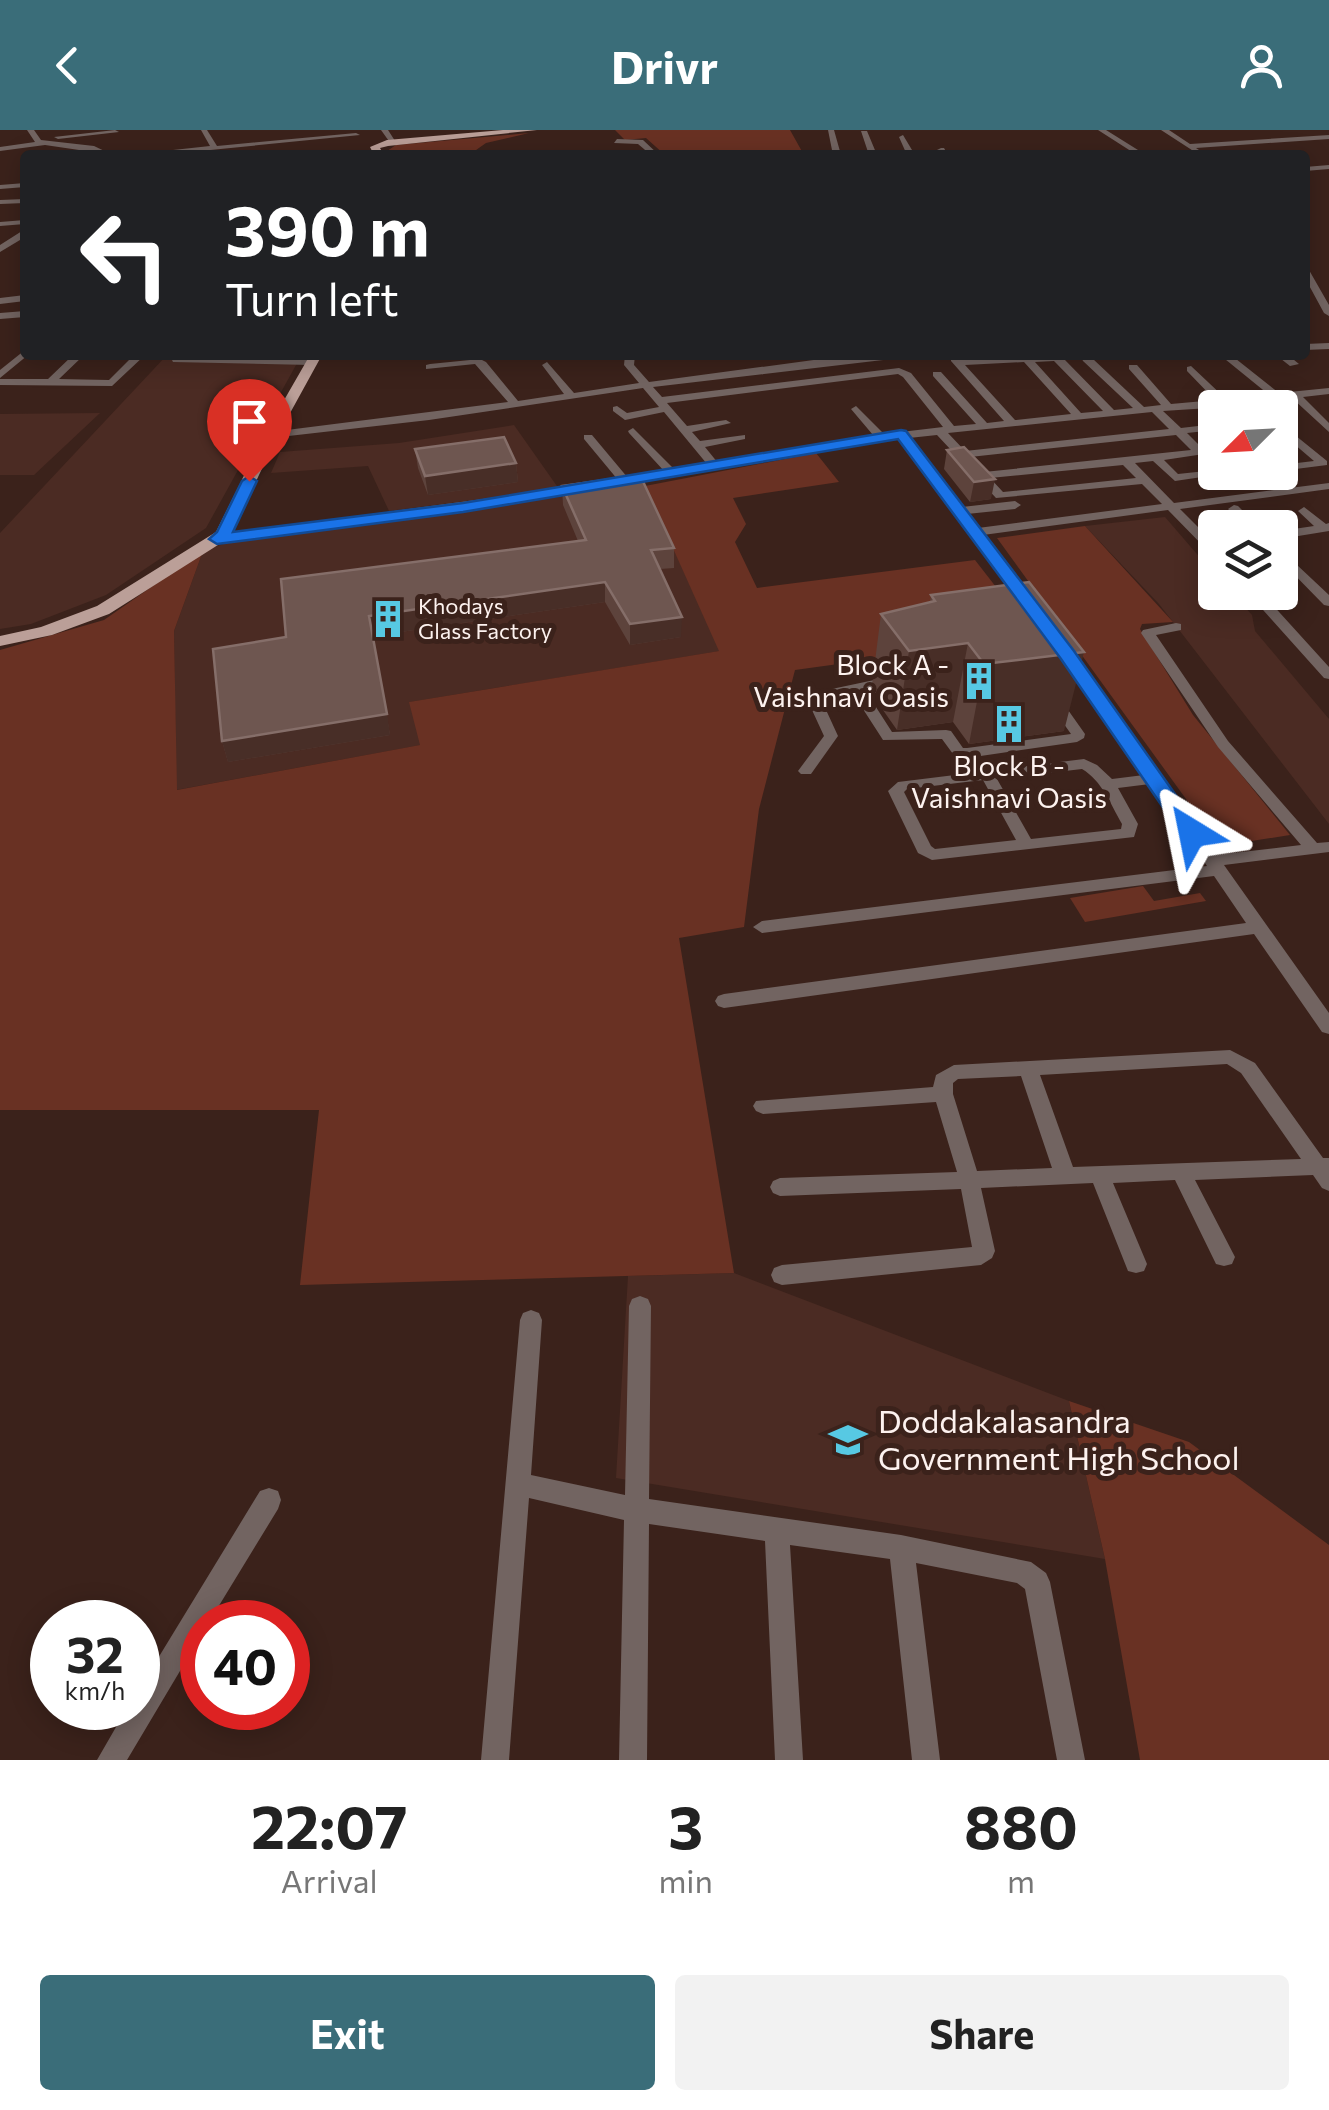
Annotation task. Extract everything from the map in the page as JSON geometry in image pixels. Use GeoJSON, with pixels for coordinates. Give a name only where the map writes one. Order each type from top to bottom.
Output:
{"type":"FeatureCollection","features":[{"type":"Feature","properties":{"kind":"main road"},"geometry":{"type":"LineString","coordinates":[[380,148],[532,130]]}},
{"type":"Feature","properties":{"kind":"main road"},"geometry":{"type":"LineString","coordinates":[[0,642],[46,631],[102,610],[221,535],[312,360]]}},
{"type":"Feature","properties":{"kind":"street"},"geometry":{"type":"LineString","coordinates":[[204,130],[215,149]]}},
{"type":"Feature","properties":{"kind":"street"},"geometry":{"type":"LineString","coordinates":[[232,130],[243,146]]}},
{"type":"Feature","properties":{"kind":"street"},"geometry":{"type":"LineString","coordinates":[[262,130],[271,144]]}},
{"type":"Feature","properties":{"kind":"street"},"geometry":{"type":"LineString","coordinates":[[292,130],[300,141]]}},
{"type":"Feature","properties":{"kind":"street"},"geometry":{"type":"LineString","coordinates":[[201,150],[354,132],[380,148],[384,130]]}},
{"type":"Feature","properties":{"kind":"street"},"geometry":{"type":"LineString","coordinates":[[1101,130],[1134,150]]}},
{"type":"Feature","properties":{"kind":"street"},"geometry":{"type":"LineString","coordinates":[[1165,131],[1181,131]]}},
{"type":"Feature","properties":{"kind":"street"},"geometry":{"type":"LineString","coordinates":[[1165,131],[1194,150]]}},
{"type":"Feature","properties":{"kind":"street"},"geometry":{"type":"LineString","coordinates":[[31,134],[116,132]]}},
{"type":"Feature","properties":{"kind":"street"},"geometry":{"type":"LineString","coordinates":[[31,134],[44,143]]}},
{"type":"Feature","properties":{"kind":"street"},"geometry":{"type":"LineString","coordinates":[[1190,146],[1329,137]]}},
{"type":"Feature","properties":{"kind":"street"},"geometry":{"type":"LineString","coordinates":[[904,138],[910,150]]}},
{"type":"Feature","properties":{"kind":"street"},"geometry":{"type":"LineString","coordinates":[[620,141],[640,142],[650,150]]}},
{"type":"Feature","properties":{"kind":"street"},"geometry":{"type":"LineString","coordinates":[[0,149],[44,143],[98,150]]}},
{"type":"Feature","properties":{"kind":"street"},"geometry":{"type":"LineString","coordinates":[[1272,150],[1329,146]]}},
{"type":"Feature","properties":{"kind":"street"},"geometry":{"type":"LineString","coordinates":[[0,240],[20,236]]}},
{"type":"Feature","properties":{"kind":"street"},"geometry":{"type":"LineString","coordinates":[[0,249],[20,236]]}},
{"type":"Feature","properties":{"kind":"street"},"geometry":{"type":"LineString","coordinates":[[1310,282],[1326,308]]}},
{"type":"Feature","properties":{"kind":"street"},"geometry":{"type":"LineString","coordinates":[[0,379],[20,358]]}},
{"type":"Feature","properties":{"kind":"street"},"geometry":{"type":"LineString","coordinates":[[50,382],[74,360]]}},
{"type":"Feature","properties":{"kind":"street"},"geometry":{"type":"LineString","coordinates":[[0,379],[112,383],[135,360]]}},
{"type":"Feature","properties":{"kind":"street"},"geometry":{"type":"LineString","coordinates":[[630,360],[629,365],[644,384],[714,464]]}},
{"type":"Feature","properties":{"kind":"street"},"geometry":{"type":"LineString","coordinates":[[271,435],[437,418],[644,384],[855,360]]}},
{"type":"Feature","properties":{"kind":"street"},"geometry":{"type":"LineString","coordinates":[[892,360],[899,371]]}},
{"type":"Feature","properties":{"kind":"street"},"geometry":{"type":"LineString","coordinates":[[957,360],[1011,422]]}},
{"type":"Feature","properties":{"kind":"street"},"geometry":{"type":"LineString","coordinates":[[1028,360],[1058,360],[1112,414]]}},
{"type":"Feature","properties":{"kind":"street"},"geometry":{"type":"LineString","coordinates":[[1028,360],[1079,417]]}},
{"type":"Feature","properties":{"kind":"street"},"geometry":{"type":"LineString","coordinates":[[1089,360],[1198,450]]}},
{"type":"Feature","properties":{"kind":"street"},"geometry":{"type":"LineString","coordinates":[[1231,360],[1270,390]]}},
{"type":"Feature","properties":{"kind":"street"},"geometry":{"type":"LineString","coordinates":[[1288,360],[1294,364]]}},
{"type":"Feature","properties":{"kind":"street"},"geometry":{"type":"LineString","coordinates":[[430,367],[482,364],[516,406]]}},
{"type":"Feature","properties":{"kind":"street"},"geometry":{"type":"LineString","coordinates":[[547,365],[571,396]]}},
{"type":"Feature","properties":{"kind":"street"},"geometry":{"type":"LineString","coordinates":[[1133,366],[1170,409]]}},
{"type":"Feature","properties":{"kind":"street"},"geometry":{"type":"LineString","coordinates":[[1191,369],[1212,390]]}},
{"type":"Feature","properties":{"kind":"street"},"geometry":{"type":"LineString","coordinates":[[617,408],[625,417],[744,388],[899,371],[907,375],[960,455],[1000,496],[1150,484]]}},
{"type":"Feature","properties":{"kind":"street"},"geometry":{"type":"LineString","coordinates":[[937,374],[983,425]]}},
{"type":"Feature","properties":{"kind":"street"},"geometry":{"type":"LineString","coordinates":[[832,377],[847,394]]}},
{"type":"Feature","properties":{"kind":"street"},"geometry":{"type":"LineString","coordinates":[[788,383],[803,400]]}},
{"type":"Feature","properties":{"kind":"street"},"geometry":{"type":"LineString","coordinates":[[744,388],[760,406]]}},
{"type":"Feature","properties":{"kind":"street"},"geometry":{"type":"LineString","coordinates":[[1298,396],[1329,391]]}},
{"type":"Feature","properties":{"kind":"street"},"geometry":{"type":"LineString","coordinates":[[1298,398],[1329,429]]}},
{"type":"Feature","properties":{"kind":"street"},"geometry":{"type":"LineString","coordinates":[[221,535],[484,503],[901,434],[1198,406]]}},
{"type":"Feature","properties":{"kind":"street"},"geometry":{"type":"LineString","coordinates":[[856,409],[881,437]]}},
{"type":"Feature","properties":{"kind":"street"},"geometry":{"type":"LineString","coordinates":[[1098,415],[1122,437]]}},
{"type":"Feature","properties":{"kind":"street"},"geometry":{"type":"LineString","coordinates":[[1032,420],[1051,445]]}},
{"type":"Feature","properties":{"kind":"street"},"geometry":{"type":"LineString","coordinates":[[684,430],[726,423]]}},
{"type":"Feature","properties":{"kind":"street"},"geometry":{"type":"LineString","coordinates":[[960,455],[1198,429]]}},
{"type":"Feature","properties":{"kind":"street"},"geometry":{"type":"LineString","coordinates":[[633,431],[672,473]]}},
{"type":"Feature","properties":{"kind":"street"},"geometry":{"type":"LineString","coordinates":[[901,434],[1035,613]]}},
{"type":"Feature","properties":{"kind":"street"},"geometry":{"type":"LineString","coordinates":[[588,437],[625,482]]}},
{"type":"Feature","properties":{"kind":"street"},"geometry":{"type":"LineString","coordinates":[[697,445],[741,437]]}},
{"type":"Feature","properties":{"kind":"street"},"geometry":{"type":"LineString","coordinates":[[1298,443],[1326,466]]}},
{"type":"Feature","properties":{"kind":"street"},"geometry":{"type":"LineString","coordinates":[[1306,450],[1329,448]]}},
{"type":"Feature","properties":{"kind":"street"},"geometry":{"type":"LineString","coordinates":[[979,476],[1198,452]]}},
{"type":"Feature","properties":{"kind":"street"},"geometry":{"type":"LineString","coordinates":[[1155,457],[1175,478],[1198,476]]}},
{"type":"Feature","properties":{"kind":"street"},"geometry":{"type":"LineString","coordinates":[[1126,460],[1198,532]]}},
{"type":"Feature","properties":{"kind":"street"},"geometry":{"type":"LineString","coordinates":[[1298,467],[1326,466]]}},
{"type":"Feature","properties":{"kind":"street"},"geometry":{"type":"LineString","coordinates":[[961,511],[1150,484]]}},
{"type":"Feature","properties":{"kind":"street"},"geometry":{"type":"LineString","coordinates":[[976,532],[1329,486]]}},
{"type":"Feature","properties":{"kind":"street"},"geometry":{"type":"LineString","coordinates":[[1304,511],[1326,528]]}},
{"type":"Feature","properties":{"kind":"street"},"geometry":{"type":"LineString","coordinates":[[1298,532],[1326,528]]}},
{"type":"Feature","properties":{"kind":"street"},"geometry":{"type":"LineString","coordinates":[[1298,570],[1329,602]]}},
{"type":"Feature","properties":{"kind":"street"},"geometry":{"type":"LineString","coordinates":[[1269,610],[1329,675]]}},
{"type":"Feature","properties":{"kind":"street"},"geometry":{"type":"LineString","coordinates":[[1176,628],[1148,633],[1223,744],[1325,848]]}},
{"type":"Feature","properties":{"kind":"street"},"geometry":{"type":"LineString","coordinates":[[1059,652],[1329,1026]]}},
{"type":"Feature","properties":{"kind":"street"},"geometry":{"type":"LineString","coordinates":[[806,771],[832,736],[813,697],[887,682],[883,671],[904,667]]}},
{"type":"Feature","properties":{"kind":"street"},"geometry":{"type":"LineString","coordinates":[[856,687],[891,739],[946,734],[958,751],[967,753],[1077,738],[1078,734],[1046,690]]}},
{"type":"Feature","properties":{"kind":"street"},"geometry":{"type":"LineString","coordinates":[[1084,764],[1094,768],[1106,785],[1130,824],[1128,832],[932,856],[924,849],[896,791],[903,786],[988,776],[1084,764]]}},
{"type":"Feature","properties":{"kind":"street"},"geometry":{"type":"LineString","coordinates":[[988,776],[1028,846]]}},
{"type":"Feature","properties":{"kind":"street"},"geometry":{"type":"LineString","coordinates":[[1106,785],[1154,779]]}},
{"type":"Feature","properties":{"kind":"street"},"geometry":{"type":"LineString","coordinates":[[762,927],[1325,848]]}},
{"type":"Feature","properties":{"kind":"street"},"geometry":{"type":"LineString","coordinates":[[724,1000],[1258,927]]}},
{"type":"Feature","properties":{"kind":"street"},"geometry":{"type":"LineString","coordinates":[[782,1274],[974,1258],[984,1251],[970,1182],[944,1094],[943,1080],[954,1072],[1230,1057],[1248,1068],[1326,1172]]}},
{"type":"Feature","properties":{"kind":"street"},"geometry":{"type":"LineString","coordinates":[[1028,1067],[1066,1176]]}},
{"type":"Feature","properties":{"kind":"street"},"geometry":{"type":"LineString","coordinates":[[763,1106],[944,1094]]}},
{"type":"Feature","properties":{"kind":"street"},"geometry":{"type":"LineString","coordinates":[[780,1187],[1181,1172],[1326,1172]]}},
{"type":"Feature","properties":{"kind":"street"},"geometry":{"type":"LineString","coordinates":[[1181,1172],[1224,1258]]}},
{"type":"Feature","properties":{"kind":"street"},"geometry":{"type":"LineString","coordinates":[[1100,1175],[1136,1264]]}},
{"type":"Feature","properties":{"kind":"street"},"geometry":{"type":"LineString","coordinates":[[634,1760],[640,1306]]}},
{"type":"Feature","properties":{"kind":"street"},"geometry":{"type":"LineString","coordinates":[[495,1760],[531,1320]]}},
{"type":"Feature","properties":{"kind":"street"},"geometry":{"type":"LineString","coordinates":[[518,1484],[637,1510],[901,1548],[1022,1571],[1037,1582],[1072,1760]]}},
{"type":"Feature","properties":{"kind":"street"},"geometry":{"type":"LineString","coordinates":[[110,1760],[269,1500]]}},
{"type":"Feature","properties":{"kind":"street"},"geometry":{"type":"LineString","coordinates":[[777,1531],[789,1760]]}},
{"type":"Feature","properties":{"kind":"street"},"geometry":{"type":"LineString","coordinates":[[901,1548],[926,1760]]}},
{"type":"Feature","properties":{"kind":"shaded area"},"geometry":{"type":"Polygon","coordinates":[[[615,130],[790,130],[801,150],[659,150],[646,138],[625,140],[615,130]]]}},
{"type":"Feature","properties":{"kind":"shaded area"},"geometry":{"type":"Polygon","coordinates":[[[529,133],[486,143],[476,150],[388,150],[396,145],[529,133]]]}},
{"type":"Feature","properties":{"kind":"shaded area"},"geometry":{"type":"Polygon","coordinates":[[[162,360],[299,360],[206,528],[106,595],[31,624],[0,629],[0,533],[162,360]]]}},
{"type":"Feature","properties":{"kind":"shaded area"},"geometry":{"type":"Polygon","coordinates":[[[100,413],[34,475],[0,475],[0,414],[100,413]]]}},
{"type":"Feature","properties":{"kind":"shaded area"},"geometry":{"type":"Polygon","coordinates":[[[514,425],[559,489],[389,511],[368,466],[271,473],[280,452],[399,443],[514,425]]]}},
{"type":"Feature","properties":{"kind":"shaded area"},"geometry":{"type":"Polygon","coordinates":[[[816,453],[839,482],[733,498],[746,524],[735,542],[757,588],[975,560],[1035,637],[795,670],[759,809],[744,927],[679,938],[734,1273],[300,1285],[319,1110],[0,1110],[0,650],[104,620],[203,551],[174,631],[177,790],[420,745],[409,702],[719,651],[645,486],[816,453]]]}},
{"type":"Feature","properties":{"kind":"shaded area"},"geometry":{"type":"Polygon","coordinates":[[[645,486],[720,651],[410,702],[421,745],[176,790],[174,631],[203,551],[238,539],[645,486]]]}},
{"type":"Feature","properties":{"kind":"shaded area"},"geometry":{"type":"Polygon","coordinates":[[[1165,517],[1198,555],[1198,610],[1247,610],[1252,615],[1255,631],[1329,719],[1329,824],[1159,604],[1085,526],[1165,517]]]}},
{"type":"Feature","properties":{"kind":"shaded area"},"geometry":{"type":"Polygon","coordinates":[[[1085,526],[1173,622],[1142,624],[1140,629],[1193,715],[1290,835],[1220,846],[997,538],[1085,526]]]}},
{"type":"Feature","properties":{"kind":"shaded area"},"geometry":{"type":"Polygon","coordinates":[[[1143,886],[1154,901],[1200,893],[1206,901],[1085,922],[1070,898],[1143,886]]]}},
{"type":"Feature","properties":{"kind":"shaded area","name":"Doddakalasandra Government High School"},"geometry":{"type":"Polygon","coordinates":[[[734,1273],[1069,1401],[1105,1559],[616,1478],[628,1276],[734,1273]]]}},
{"type":"Feature","properties":{"kind":"shaded area"},"geometry":{"type":"Polygon","coordinates":[[[1069,1401],[1189,1442],[1329,1545],[1329,1760],[1140,1760],[1105,1559],[1069,1401]]]}},
{"type":"Feature","properties":{"kind":"building"},"geometry":{"type":"Polygon","coordinates":[[[504,437],[516,463],[425,476],[415,449],[504,437]]]}},
{"type":"Feature","properties":{"kind":"building"},"geometry":{"type":"Polygon","coordinates":[[[964,447],[995,479],[974,482],[947,450],[964,447]]]}},
{"type":"Feature","properties":{"kind":"building","name":"Khodays Glass Factory"},"geometry":{"type":"Polygon","coordinates":[[[640,475],[674,548],[651,550],[682,617],[630,624],[605,582],[369,616],[387,714],[222,741],[213,649],[286,637],[281,579],[586,540],[562,486],[640,475]]]}},
{"type":"Feature","properties":{"kind":"building"},"geometry":{"type":"Polygon","coordinates":[[[1029,582],[1084,652],[984,664],[968,643],[909,651],[881,614],[935,601],[931,595],[1029,582]]]}},
{"type":"Feature","properties":{"kind":"place","name":"Khodays Glass Factory"},"geometry":{"type":"Point","coordinates":[388,619]}},
{"type":"Feature","properties":{"kind":"place","name":"Block A - Vaishnavi Oasis"},"geometry":{"type":"Point","coordinates":[979,681]}},
{"type":"Feature","properties":{"kind":"place","name":"Block B - Vaishnavi Oasis"},"geometry":{"type":"Point","coordinates":[1009,724]}},
{"type":"Feature","properties":{"kind":"place","name":"Doddakalasandra Government High School"},"geometry":{"type":"Point","coordinates":[848,1440]}},
{"type":"Feature","properties":{"kind":"route"},"geometry":{"type":"LineString","coordinates":[[249,481],[223,535],[217,539],[463,508],[901,434],[1068,655],[1192,833]]}}]}
